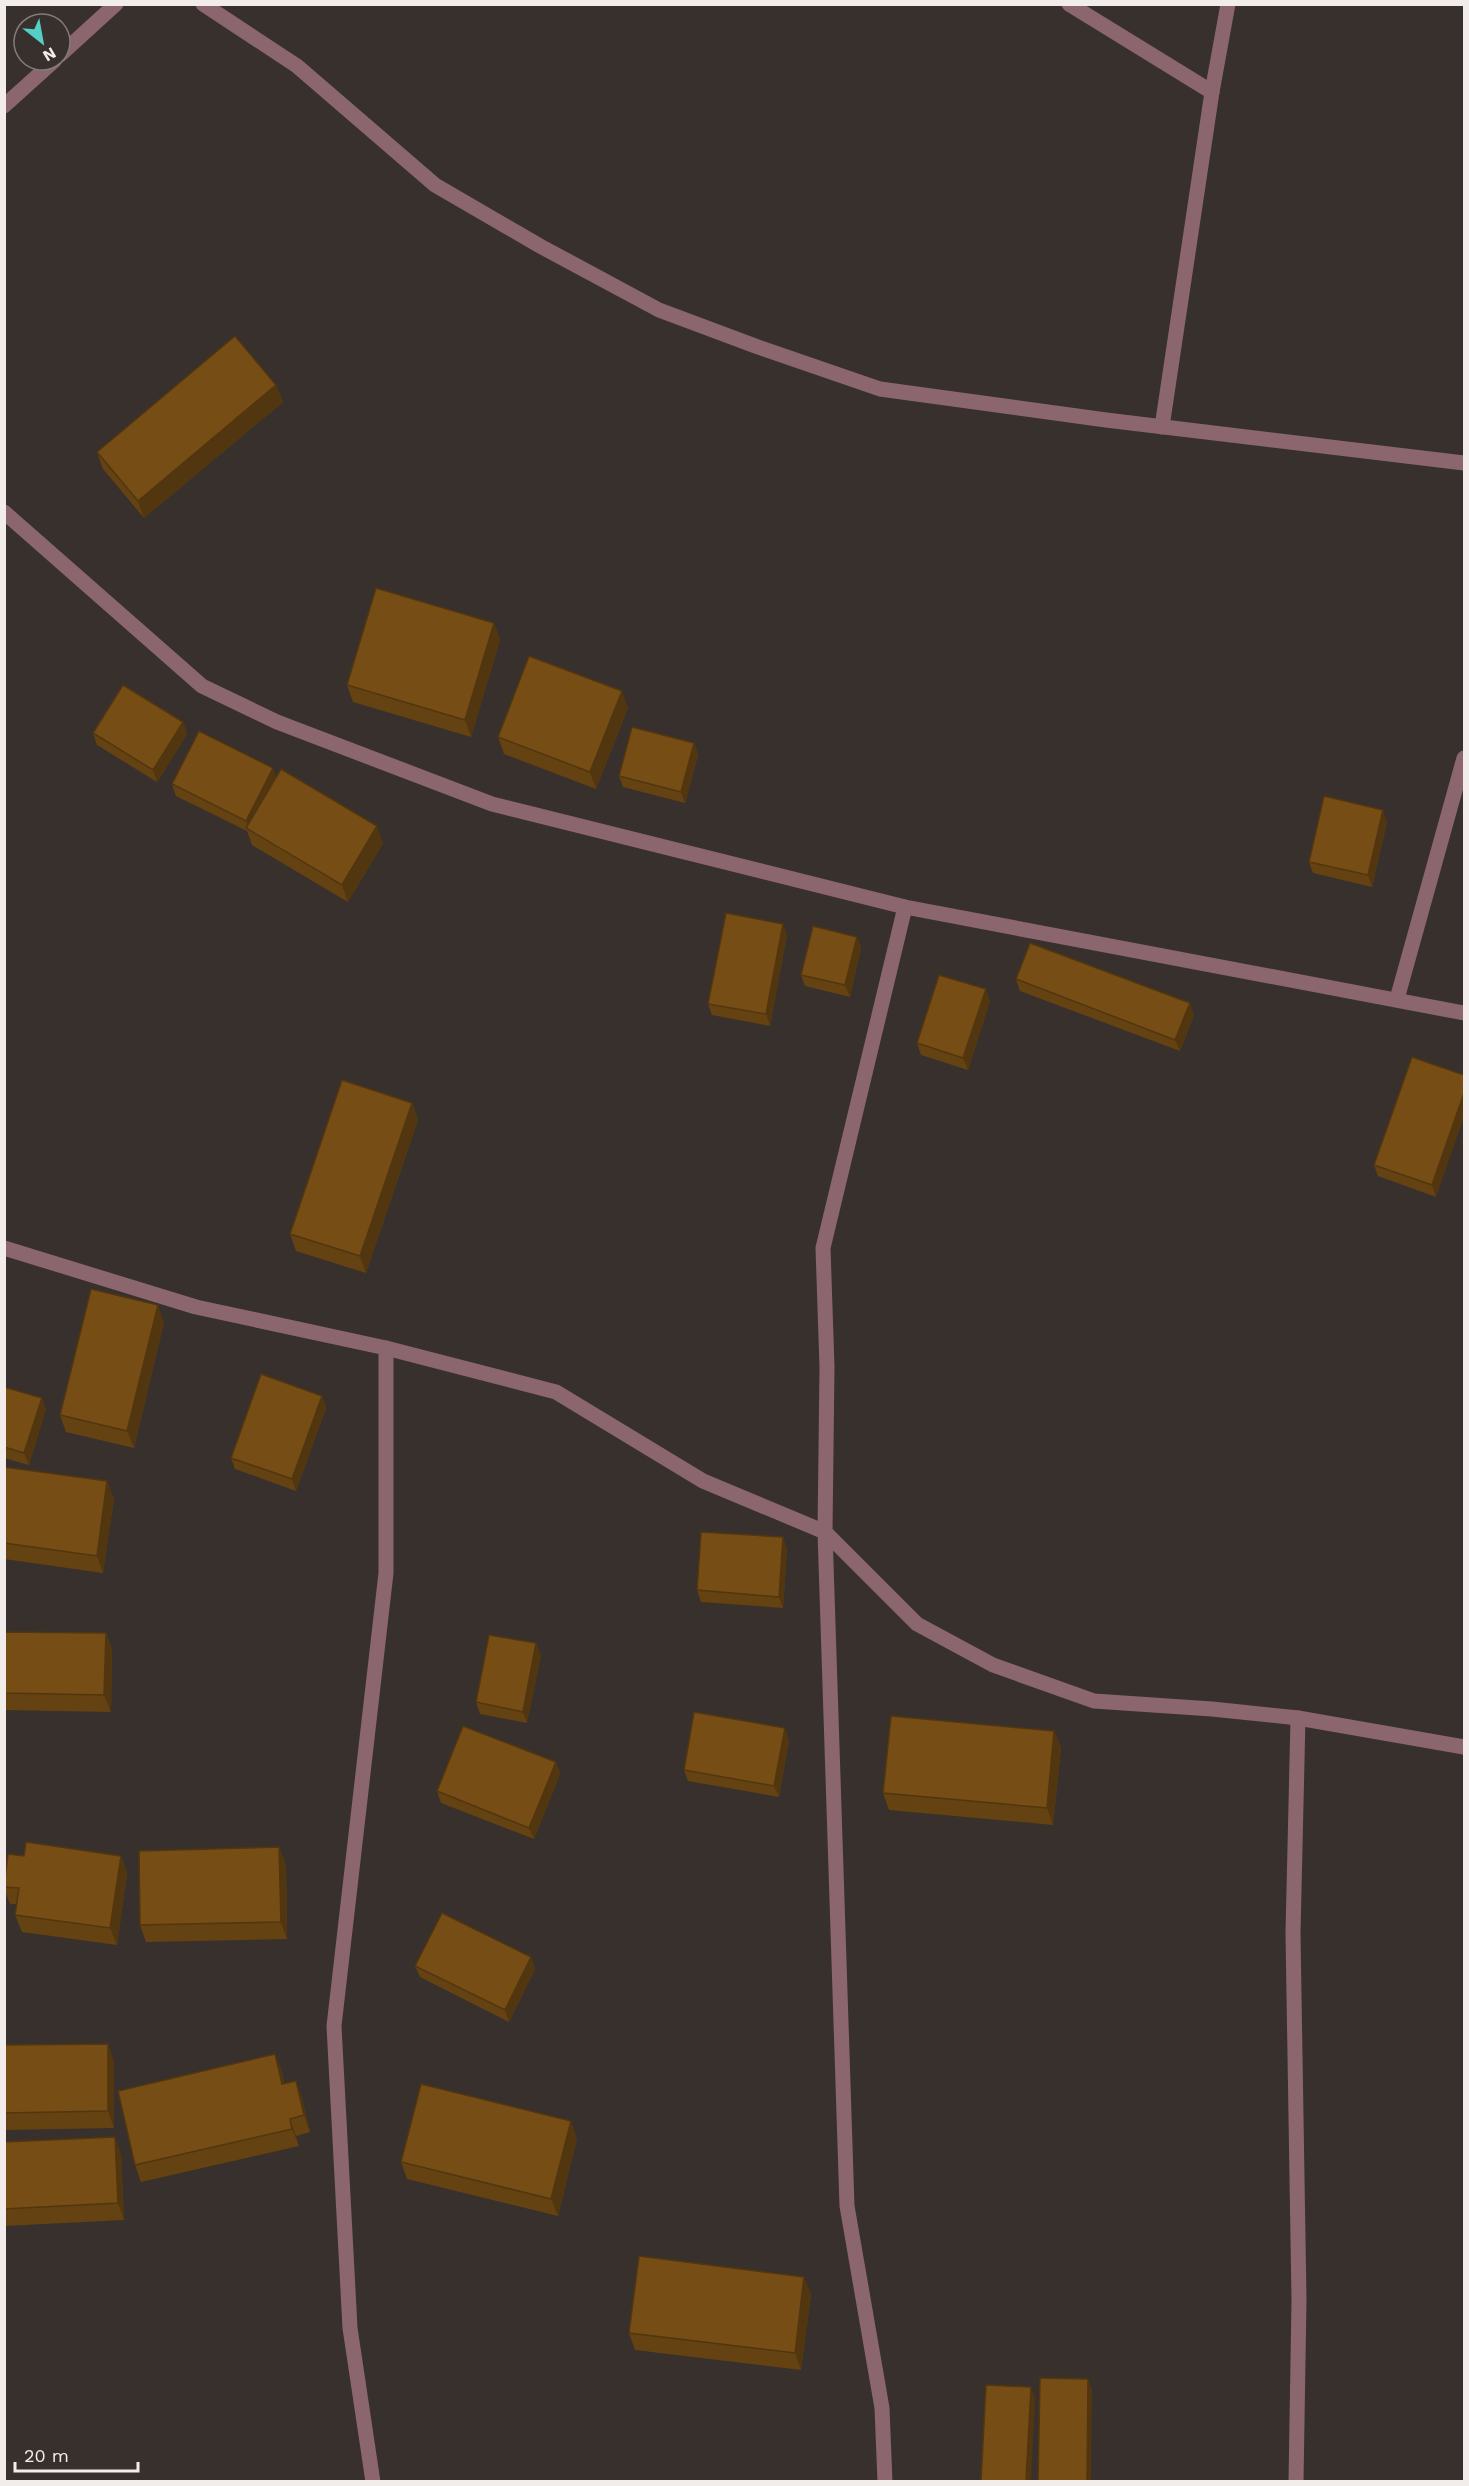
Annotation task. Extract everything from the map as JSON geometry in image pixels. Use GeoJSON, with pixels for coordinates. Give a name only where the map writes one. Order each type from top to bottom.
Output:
{"type":"FeatureCollection","features":[{"type":"Feature","properties":{"kind":"street"},"geometry":{"type":"LineString","coordinates":[[72,44],[116,4]]}},
{"type":"Feature","properties":{"kind":"street"},"geometry":{"type":"LineString","coordinates":[[203,4],[297,66],[435,185],[540,246],[659,310],[880,389],[1162,427],[1464,463]]}},
{"type":"Feature","properties":{"kind":"street"},"geometry":{"type":"LineString","coordinates":[[1069,4],[1212,92]]}},
{"type":"Feature","properties":{"kind":"street"},"geometry":{"type":"LineString","coordinates":[[1162,427],[1212,92],[1228,4]]}},
{"type":"Feature","properties":{"kind":"street"},"geometry":{"type":"LineString","coordinates":[[4,106],[42,72]]}},
{"type":"Feature","properties":{"kind":"street"},"geometry":{"type":"LineString","coordinates":[[4,512],[202,686],[277,722],[492,804],[905,908],[1464,1013]]}},
{"type":"Feature","properties":{"kind":"street"},"geometry":{"type":"LineString","coordinates":[[1397,999],[1464,758]]}},
{"type":"Feature","properties":{"kind":"street"},"geometry":{"type":"LineString","coordinates":[[885,2481],[882,2408],[847,2206],[825,1532],[827,1367],[823,1248],[905,908]]}},
{"type":"Feature","properties":{"kind":"street"},"geometry":{"type":"LineString","coordinates":[[4,1248],[196,1307],[386,1348],[556,1392],[703,1481],[825,1532],[917,1624],[993,1665],[1094,1701],[1212,1709],[1298,1718],[1464,1747]]}},
{"type":"Feature","properties":{"kind":"street"},"geometry":{"type":"LineString","coordinates":[[373,2481],[350,2328],[334,2026],[386,1574],[386,1348]]}},
{"type":"Feature","properties":{"kind":"street"},"geometry":{"type":"LineString","coordinates":[[1296,2481],[1299,2300],[1293,1933],[1298,1718]]}},
{"type":"Feature","properties":{"kind":"building"},"geometry":{"type":"Polygon","coordinates":[[[235,336],[276,385],[138,501],[97,452],[235,336]]]}},
{"type":"Feature","properties":{"kind":"building"},"geometry":{"type":"Polygon","coordinates":[[[376,588],[494,623],[465,720],[347,685],[376,588]]]}},
{"type":"Feature","properties":{"kind":"building"},"geometry":{"type":"Polygon","coordinates":[[[529,656],[622,691],[590,772],[498,737],[529,656]]]}},
{"type":"Feature","properties":{"kind":"building"},"geometry":{"type":"Polygon","coordinates":[[[123,685],[183,722],[153,770],[93,733],[123,685]]]}},
{"type":"Feature","properties":{"kind":"building"},"geometry":{"type":"Polygon","coordinates":[[[632,727],[694,743],[681,792],[619,776],[632,727]]]}},
{"type":"Feature","properties":{"kind":"building"},"geometry":{"type":"Polygon","coordinates":[[[199,731],[273,768],[246,821],[172,784],[199,731]]]}},
{"type":"Feature","properties":{"kind":"building"},"geometry":{"type":"Polygon","coordinates":[[[281,769],[377,826],[342,885],[246,828],[281,769]]]}},
{"type":"Feature","properties":{"kind":"building"},"geometry":{"type":"Polygon","coordinates":[[[1324,796],[1383,810],[1368,875],[1309,862],[1324,796]]]}},
{"type":"Feature","properties":{"kind":"building"},"geometry":{"type":"Polygon","coordinates":[[[726,913],[783,924],[766,1014],[708,1004],[726,913]]]}},
{"type":"Feature","properties":{"kind":"building"},"geometry":{"type":"Polygon","coordinates":[[[813,926],[857,937],[845,985],[801,975],[813,926]]]}},
{"type":"Feature","properties":{"kind":"building"},"geometry":{"type":"Polygon","coordinates":[[[1030,943],[1190,1003],[1175,1040],[1016,979],[1030,943]]]}},
{"type":"Feature","properties":{"kind":"building"},"geometry":{"type":"Polygon","coordinates":[[[939,975],[986,989],[963,1058],[917,1043],[939,975]]]}},
{"type":"Feature","properties":{"kind":"building"},"geometry":{"type":"Polygon","coordinates":[[[1412,1057],[1464,1075],[1464,1093],[1432,1185],[1374,1165],[1412,1057]]]}},
{"type":"Feature","properties":{"kind":"building"},"geometry":{"type":"Polygon","coordinates":[[[342,1080],[412,1103],[360,1256],[290,1234],[342,1080]]]}},
{"type":"Feature","properties":{"kind":"building"},"geometry":{"type":"Polygon","coordinates":[[[91,1289],[158,1305],[127,1431],[60,1415],[91,1289]]]}},
{"type":"Feature","properties":{"kind":"building"},"geometry":{"type":"Polygon","coordinates":[[[261,1374],[322,1396],[292,1479],[231,1458],[261,1374]]]}},
{"type":"Feature","properties":{"kind":"building"},"geometry":{"type":"Polygon","coordinates":[[[4,1387],[42,1398],[24,1453],[4,1447],[4,1387]]]}},
{"type":"Feature","properties":{"kind":"building"},"geometry":{"type":"Polygon","coordinates":[[[4,1467],[107,1481],[97,1556],[4,1543],[4,1467]]]}},
{"type":"Feature","properties":{"kind":"building"},"geometry":{"type":"Polygon","coordinates":[[[701,1532],[783,1537],[779,1597],[697,1590],[701,1532]]]}},
{"type":"Feature","properties":{"kind":"building"},"geometry":{"type":"Polygon","coordinates":[[[4,1632],[106,1633],[104,1695],[4,1693],[4,1632]]]}},
{"type":"Feature","properties":{"kind":"building"},"geometry":{"type":"Polygon","coordinates":[[[489,1635],[536,1643],[523,1712],[476,1702],[489,1635]]]}},
{"type":"Feature","properties":{"kind":"building"},"geometry":{"type":"Polygon","coordinates":[[[694,1712],[785,1728],[774,1786],[684,1770],[694,1712]]]}},
{"type":"Feature","properties":{"kind":"building"},"geometry":{"type":"Polygon","coordinates":[[[891,1716],[1054,1731],[1047,1808],[883,1793],[891,1716]]]}},
{"type":"Feature","properties":{"kind":"building"},"geometry":{"type":"Polygon","coordinates":[[[463,1726],[556,1762],[529,1828],[437,1791],[463,1726]]]}},
{"type":"Feature","properties":{"kind":"building"},"geometry":{"type":"Polygon","coordinates":[[[26,1842],[121,1856],[110,1928],[15,1915],[19,1888],[4,1887],[8,1854],[24,1856],[26,1842]]]}},
{"type":"Feature","properties":{"kind":"building"},"geometry":{"type":"Polygon","coordinates":[[[279,1847],[281,1922],[140,1925],[139,1851],[279,1847]]]}},
{"type":"Feature","properties":{"kind":"building"},"geometry":{"type":"Polygon","coordinates":[[[442,1913],[531,1957],[505,2010],[415,1966],[442,1913]]]}},
{"type":"Feature","properties":{"kind":"building"},"geometry":{"type":"Polygon","coordinates":[[[108,2044],[108,2111],[4,2113],[4,2045],[108,2044]]]}},
{"type":"Feature","properties":{"kind":"building"},"geometry":{"type":"Polygon","coordinates":[[[275,2054],[282,2084],[296,2081],[304,2115],[290,2119],[292,2129],[135,2165],[118,2091],[275,2054]]]}},
{"type":"Feature","properties":{"kind":"building"},"geometry":{"type":"Polygon","coordinates":[[[421,2084],[571,2121],[551,2199],[401,2162],[421,2084]]]}},
{"type":"Feature","properties":{"kind":"building"},"geometry":{"type":"Polygon","coordinates":[[[115,2137],[118,2203],[4,2209],[4,2142],[115,2137]]]}},
{"type":"Feature","properties":{"kind":"building"},"geometry":{"type":"Polygon","coordinates":[[[639,2256],[804,2277],[795,2353],[629,2333],[639,2256]]]}},
{"type":"Feature","properties":{"kind":"building"},"geometry":{"type":"Polygon","coordinates":[[[1040,2378],[1088,2379],[1087,2481],[1038,2481],[1040,2378]]]}},
{"type":"Feature","properties":{"kind":"building"},"geometry":{"type":"Polygon","coordinates":[[[986,2385],[1031,2387],[1026,2481],[981,2481],[986,2385]]]}}]}
